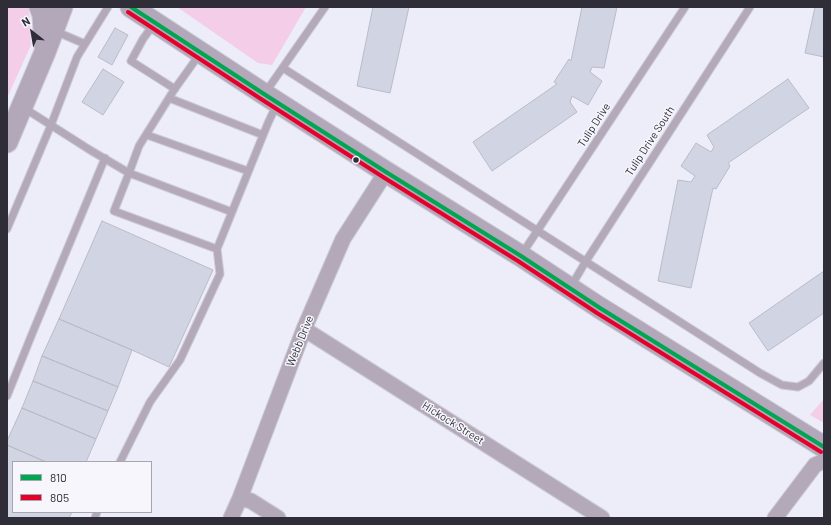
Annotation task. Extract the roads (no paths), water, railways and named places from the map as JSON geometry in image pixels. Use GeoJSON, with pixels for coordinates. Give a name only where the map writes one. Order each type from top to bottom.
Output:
{"type":"FeatureCollection","features":[{"type":"Feature","properties":{"kind":"street"},"geometry":{"type":"LineString","coordinates":[[40,7],[43,15],[45,52]]}},
{"type":"Feature","properties":{"kind":"street"},"geometry":{"type":"LineString","coordinates":[[7,142],[45,52],[62,7]]}},
{"type":"Feature","properties":{"kind":"street"},"geometry":{"type":"LineString","coordinates":[[130,7],[271,99],[521,256],[613,316],[824,447]]}},
{"type":"Feature","properties":{"kind":"street","name":"Webb Drive"},"geometry":{"type":"LineString","coordinates":[[231,518],[304,329],[343,240],[386,172]]}},
{"type":"Feature","properties":{"kind":"street","name":"Hickock Street"},"geometry":{"type":"LineString","coordinates":[[304,329],[602,518]]}},
{"type":"Feature","properties":{"kind":"street"},"geometry":{"type":"LineString","coordinates":[[775,518],[815,465],[824,461]]}},
{"type":"Feature","properties":{"kind":"street"},"geometry":{"type":"LineString","coordinates":[[240,498],[251,501],[278,518]]}},
{"type":"Feature","properties":{"kind":"lane"},"geometry":{"type":"LineString","coordinates":[[7,229],[77,57],[108,7]]}},
{"type":"Feature","properties":{"kind":"lane"},"geometry":{"type":"LineString","coordinates":[[120,461],[150,402],[180,360],[220,274],[217,249],[269,119],[271,99],[283,68],[325,7]]}},
{"type":"Feature","properties":{"kind":"lane","name":"Tulip Drive"},"geometry":{"type":"LineString","coordinates":[[521,256],[685,7]]}},
{"type":"Feature","properties":{"kind":"lane","name":"Tulip Drive South"},"geometry":{"type":"LineString","coordinates":[[570,288],[750,7]]}},
{"type":"Feature","properties":{"kind":"lane"},"geometry":{"type":"LineString","coordinates":[[155,23],[143,39],[131,61],[175,89]]}},
{"type":"Feature","properties":{"kind":"lane"},"geometry":{"type":"LineString","coordinates":[[53,30],[85,44]]}},
{"type":"Feature","properties":{"kind":"lane"},"geometry":{"type":"LineString","coordinates":[[200,53],[169,98],[139,146],[114,211],[217,249]]}},
{"type":"Feature","properties":{"kind":"lane"},"geometry":{"type":"LineString","coordinates":[[283,68],[760,373],[782,385],[798,387],[809,381],[824,363]]}},
{"type":"Feature","properties":{"kind":"lane"},"geometry":{"type":"LineString","coordinates":[[169,98],[263,135]]}},
{"type":"Feature","properties":{"kind":"lane"},"geometry":{"type":"LineString","coordinates":[[22,107],[129,172],[232,212]]}},
{"type":"Feature","properties":{"kind":"lane"},"geometry":{"type":"LineString","coordinates":[[146,135],[248,172]]}},
{"type":"Feature","properties":{"kind":"lane"},"geometry":{"type":"LineString","coordinates":[[7,396],[105,158]]}}]}
